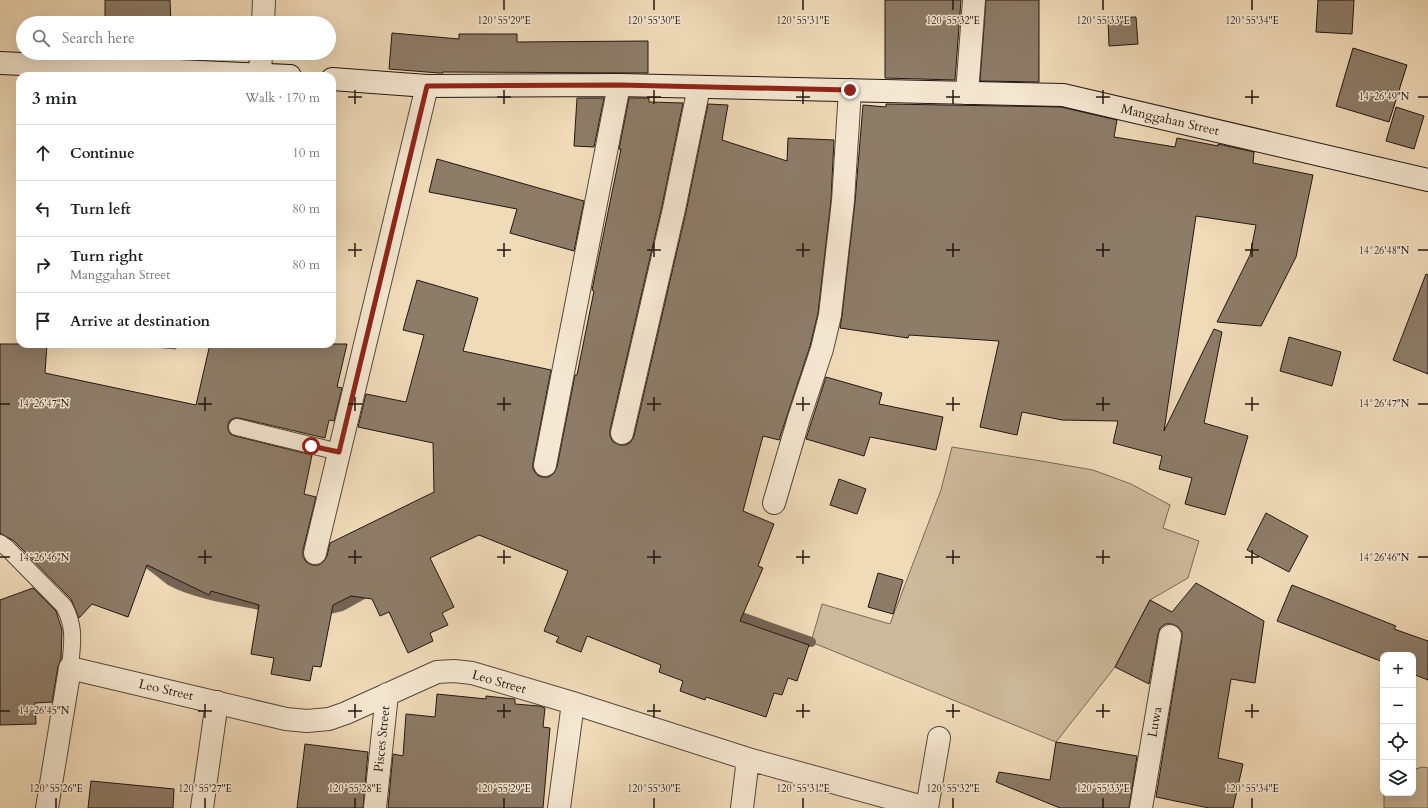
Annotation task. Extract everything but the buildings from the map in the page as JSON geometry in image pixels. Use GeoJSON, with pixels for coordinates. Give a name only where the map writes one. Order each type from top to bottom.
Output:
{"type":"FeatureCollection","features":[{"type":"Feature","properties":{"kind":"street"},"geometry":{"type":"LineString","coordinates":[[263,16],[264,0]]}},
{"type":"Feature","properties":{"kind":"street"},"geometry":{"type":"LineString","coordinates":[[967,92],[974,0]]}},
{"type":"Feature","properties":{"kind":"street"},"geometry":{"type":"LineString","coordinates":[[0,63],[261,63],[281,72]]}},
{"type":"Feature","properties":{"kind":"street","name":"Manggahan Street"},"geometry":{"type":"LineString","coordinates":[[336,79],[427,86],[619,85],[1063,95],[1428,180]]}},
{"type":"Feature","properties":{"kind":"street"},"geometry":{"type":"LineString","coordinates":[[545,465],[619,85]]}},
{"type":"Feature","properties":{"kind":"street"},"geometry":{"type":"LineString","coordinates":[[315,553],[427,86]]}},
{"type":"Feature","properties":{"kind":"street"},"geometry":{"type":"LineString","coordinates":[[622,433],[674,209],[699,87]]}},
{"type":"Feature","properties":{"kind":"street"},"geometry":{"type":"LineString","coordinates":[[774,503],[799,418],[822,349],[830,315],[843,201],[850,90]]}},
{"type":"Feature","properties":{"kind":"street","name":"Luwa"},"geometry":{"type":"LineString","coordinates":[[1141,808],[1170,636]]}},
{"type":"Feature","properties":{"kind":"street"},"geometry":{"type":"LineString","coordinates":[[48,808],[70,668]]}},
{"type":"Feature","properties":{"kind":"street","name":"Leo Street"},"geometry":{"type":"LineString","coordinates":[[70,668],[286,719],[307,721],[329,719],[346,713],[437,672],[454,670],[472,673],[573,703],[748,759],[927,808]]}},
{"type":"Feature","properties":{"kind":"street","name":"Pisces Street"},"geometry":{"type":"LineString","coordinates":[[375,808],[387,694]]}},
{"type":"Feature","properties":{"kind":"street"},"geometry":{"type":"LineString","coordinates":[[202,808],[217,702]]}},
{"type":"Feature","properties":{"kind":"street"},"geometry":{"type":"LineString","coordinates":[[560,808],[573,703]]}},
{"type":"Feature","properties":{"kind":"street"},"geometry":{"type":"LineString","coordinates":[[927,808],[939,738]]}},
{"type":"Feature","properties":{"kind":"street"},"geometry":{"type":"LineString","coordinates":[[742,808],[748,759]]}},
{"type":"Feature","properties":{"kind":"lane"},"geometry":{"type":"LineString","coordinates":[[237,427],[339,452]]}},
{"type":"Feature","properties":{"kind":"lane"},"geometry":{"type":"LineString","coordinates":[[0,543],[7,548],[64,606],[70,617],[73,631],[70,668]]}},
{"type":"Feature","properties":{"kind":"shaded area"},"geometry":{"type":"Polygon","coordinates":[[[952,447],[1093,470],[1131,484],[1170,505],[1163,528],[1199,541],[1188,578],[1150,600],[1115,667],[1056,742],[811,642],[822,604],[890,624],[941,490],[952,447]]]}},
{"type":"Feature","properties":{"kind":"shaded area"},"geometry":{"type":"Polygon","coordinates":[[[1422,767],[1428,768],[1428,808],[1384,808],[1384,796],[1416,796],[1416,769],[1422,767]]]}},
{"type":"Feature","properties":{"kind":"waterway"},"geometry":{"type":"LineString","coordinates":[[146,562],[171,581],[181,586],[206,594],[270,607]]}},
{"type":"Feature","properties":{"kind":"waterway"},"geometry":{"type":"LineString","coordinates":[[320,611],[342,606],[369,591]]}},
{"type":"Feature","properties":{"kind":"waterway"},"geometry":{"type":"LineString","coordinates":[[730,613],[811,642]]}},
{"type":"Feature","properties":{"kind":"route"},"geometry":{"type":"LineString","coordinates":[[311,446],[339,452],[427,86],[619,85],[850,90]]}}]}
